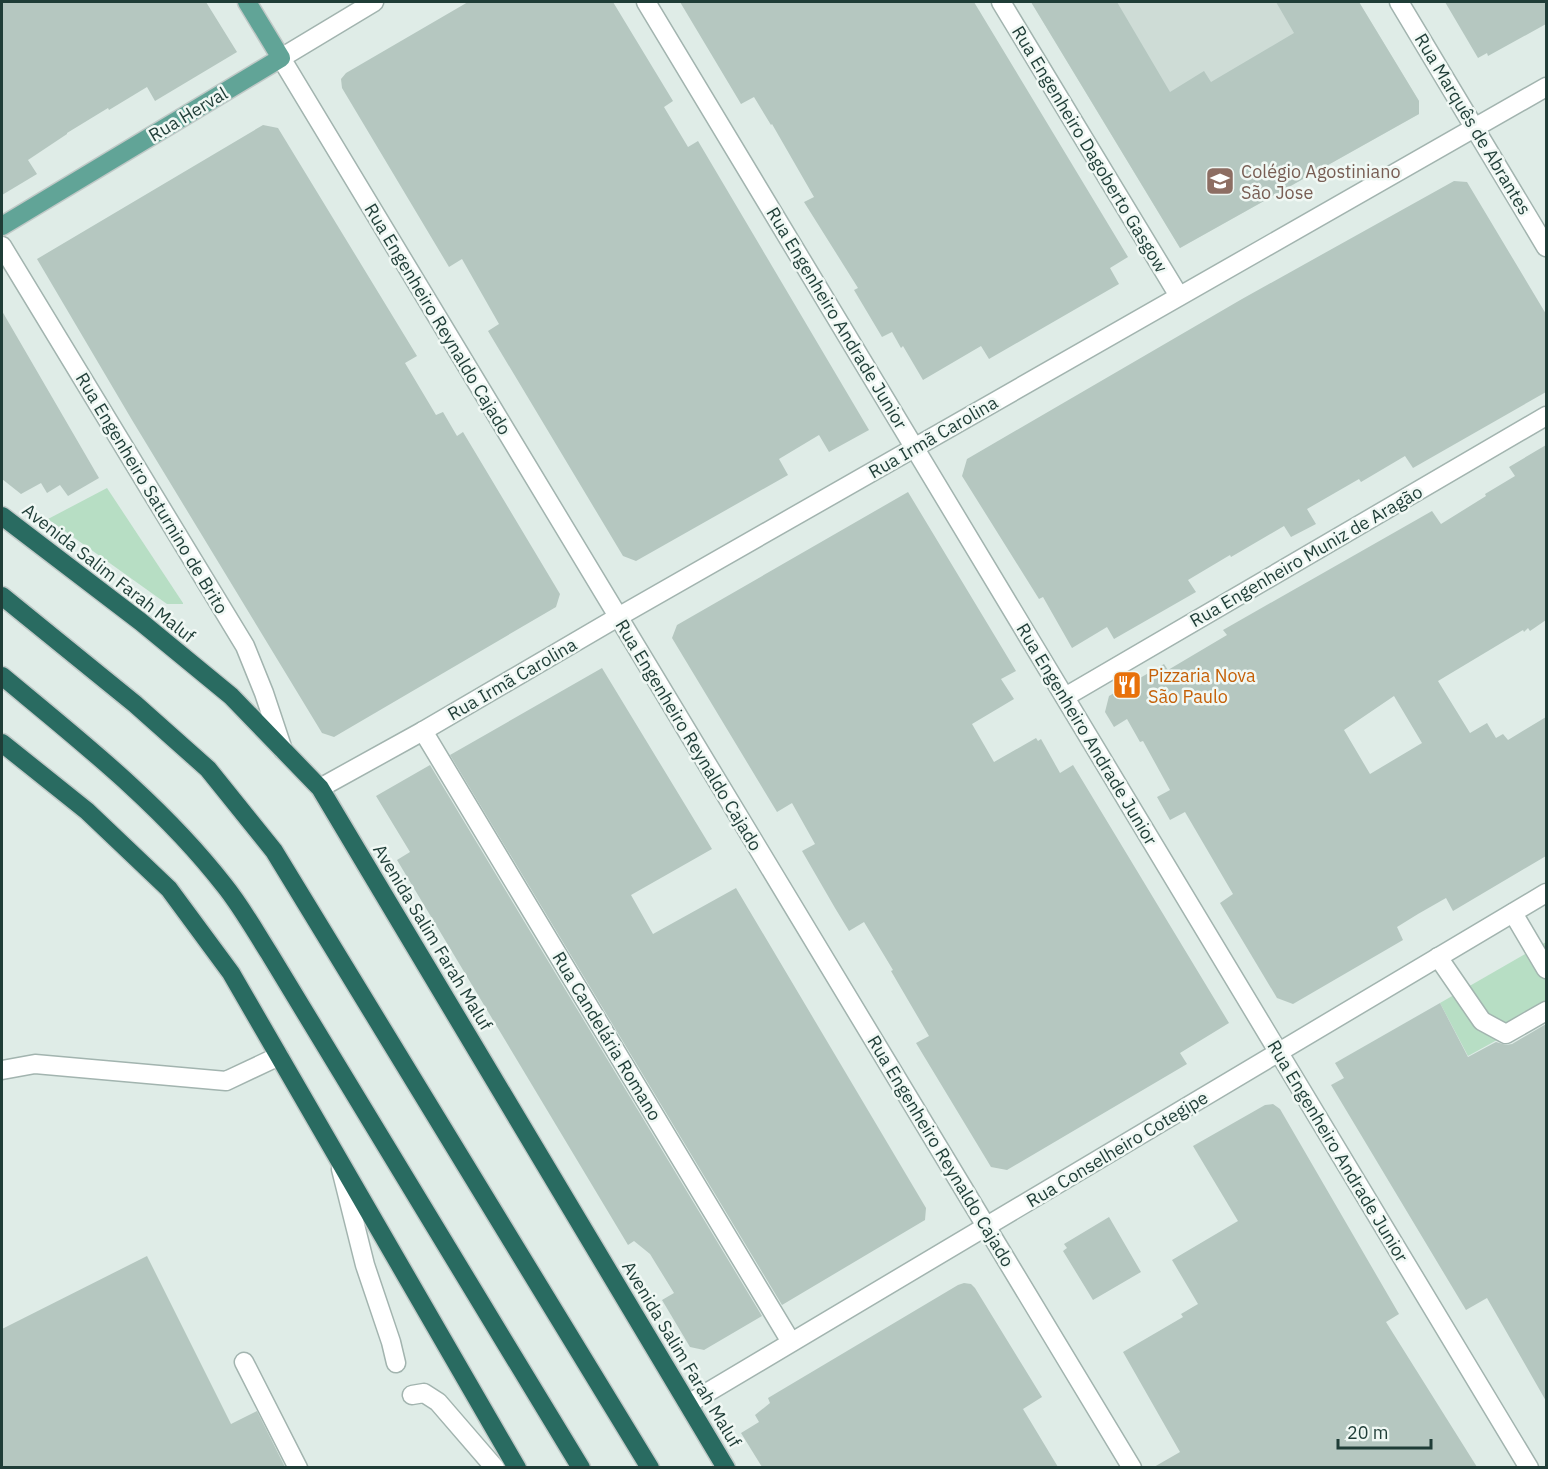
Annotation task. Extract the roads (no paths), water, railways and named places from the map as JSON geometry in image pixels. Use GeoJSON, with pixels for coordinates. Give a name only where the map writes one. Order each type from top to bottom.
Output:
{"type":"FeatureCollection","features":[{"type":"Feature","properties":{"kind":"highway","name":"Avenida Salim Farah Maluf"},"geometry":{"type":"LineString","coordinates":[[2,516],[141,622],[231,696],[320,788],[726,1467]]}},
{"type":"Feature","properties":{"kind":"highway"},"geometry":{"type":"LineString","coordinates":[[2,596],[135,704],[208,769],[274,851],[650,1467]]}},
{"type":"Feature","properties":{"kind":"highway"},"geometry":{"type":"LineString","coordinates":[[2,675],[84,744],[172,825],[225,886],[270,954],[581,1467]]}},
{"type":"Feature","properties":{"kind":"highway"},"geometry":{"type":"LineString","coordinates":[[2,743],[87,811],[169,889],[231,974],[517,1467]]}},
{"type":"Feature","properties":{"kind":"main road","name":"Rua Engenheiro Reynaldo Cajado"},"geometry":{"type":"LineString","coordinates":[[247,2],[281,58]]}},
{"type":"Feature","properties":{"kind":"main road","name":"Rua Herval"},"geometry":{"type":"LineString","coordinates":[[2,226],[281,58]]}},
{"type":"Feature","properties":{"kind":"street","name":"Rua Herval"},"geometry":{"type":"LineString","coordinates":[[281,58],[374,2]]}},
{"type":"Feature","properties":{"kind":"street","name":"Rua Engenheiro Andrade Junior"},"geometry":{"type":"LineString","coordinates":[[646,2],[1529,1467]]}},
{"type":"Feature","properties":{"kind":"street","name":"Rua Engenheiro Dagoberto Gasgow"},"geometry":{"type":"LineString","coordinates":[[1001,2],[1179,296]]}},
{"type":"Feature","properties":{"kind":"street","name":"Rua Marquês de Abrantes"},"geometry":{"type":"LineString","coordinates":[[1400,2],[1546,247]]}},
{"type":"Feature","properties":{"kind":"street","name":"Rua Engenheiro Reynaldo Cajado"},"geometry":{"type":"LineString","coordinates":[[281,58],[1132,1467]]}},
{"type":"Feature","properties":{"kind":"street","name":"Rua Irmã Carolina"},"geometry":{"type":"LineString","coordinates":[[320,788],[1546,87]]}},
{"type":"Feature","properties":{"kind":"street","name":"Rua Engenheiro Saturnino de Brito"},"geometry":{"type":"LineString","coordinates":[[2,246],[245,646],[283,750]]}},
{"type":"Feature","properties":{"kind":"street","name":"Rua Engenheiro Muniz de Aragão"},"geometry":{"type":"LineString","coordinates":[[1065,697],[1546,416]]}},
{"type":"Feature","properties":{"kind":"street","name":"Rua Candelária Romano"},"geometry":{"type":"LineString","coordinates":[[423,731],[791,1342]]}},
{"type":"Feature","properties":{"kind":"street","name":"Rua Conselheiro Cotegipe"},"geometry":{"type":"LineString","coordinates":[[688,1404],[1546,893]]}},
{"type":"Feature","properties":{"kind":"street"},"geometry":{"type":"LineString","coordinates":[[1513,913],[1546,969]]}},
{"type":"Feature","properties":{"kind":"street"},"geometry":{"type":"LineString","coordinates":[[1438,957],[1482,1021],[1506,1034],[1546,1011]]}},
{"type":"Feature","properties":{"kind":"street"},"geometry":{"type":"LineString","coordinates":[[2,1070],[35,1064],[226,1081],[279,1056]]}},
{"type":"Feature","properties":{"kind":"street"},"geometry":{"type":"LineString","coordinates":[[338,1158],[365,1265],[396,1363]]}},
{"type":"Feature","properties":{"kind":"street"},"geometry":{"type":"LineString","coordinates":[[244,1362],[298,1467]]}},
{"type":"Feature","properties":{"kind":"street"},"geometry":{"type":"LineString","coordinates":[[412,1395],[424,1393],[438,1402],[495,1467]]}},
{"type":"Feature","properties":{"kind":"place","name":"Colégio Agostiniano São Jose"},"geometry":{"type":"Point","coordinates":[1220,181]}},
{"type":"Feature","properties":{"kind":"place","name":"Pizzaria Nova São Paulo"},"geometry":{"type":"Point","coordinates":[1127,685]}}]}
